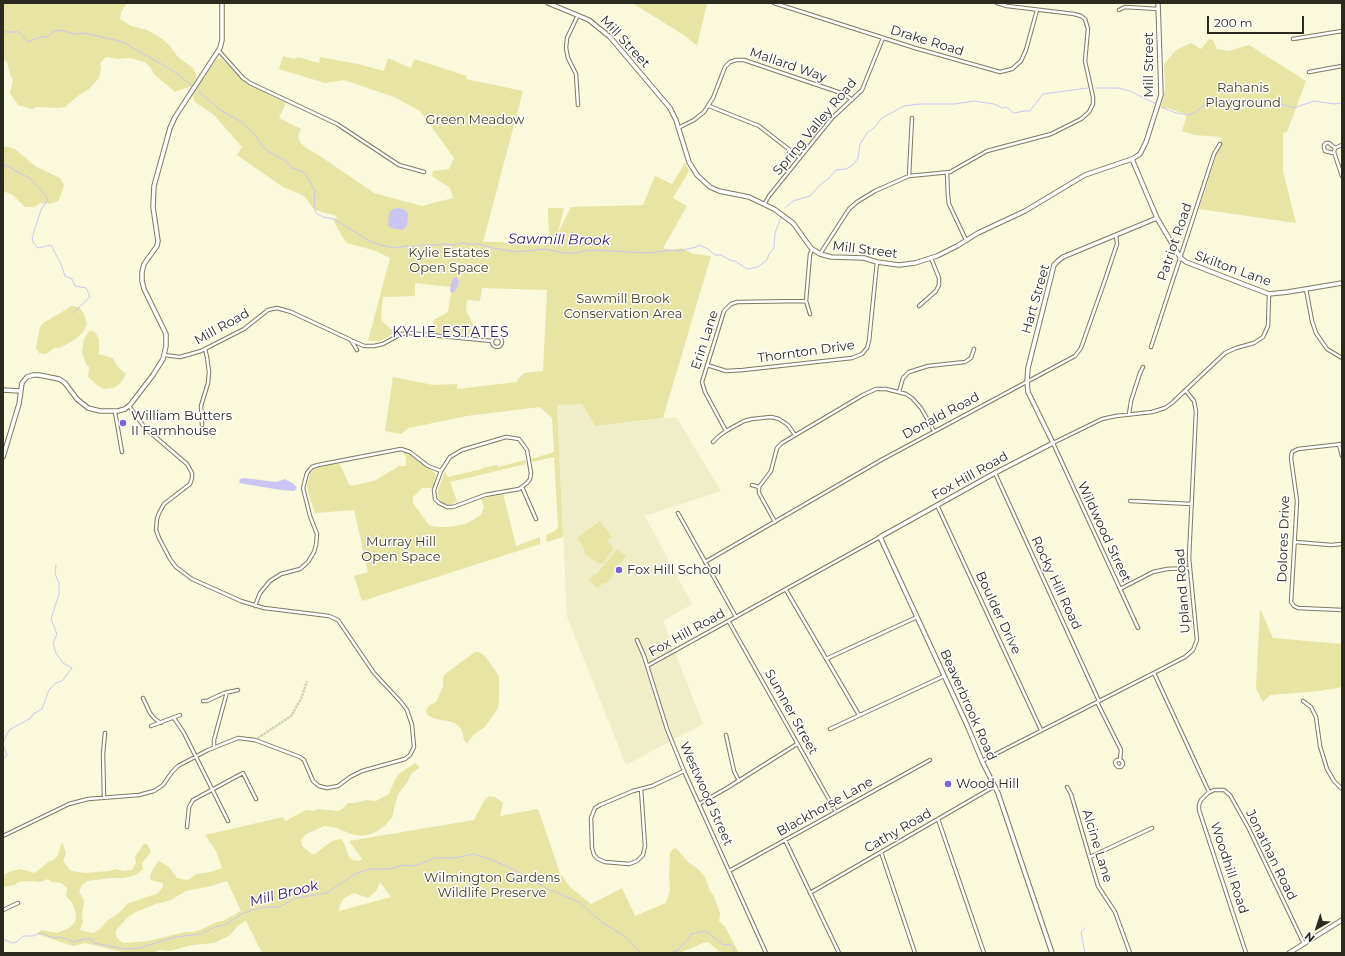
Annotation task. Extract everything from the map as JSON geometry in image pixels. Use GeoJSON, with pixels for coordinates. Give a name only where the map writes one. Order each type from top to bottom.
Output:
{"type":"FeatureCollection","features":[{"type":"Feature","properties":{"kind":"street"},"geometry":{"type":"LineString","coordinates":[[3,457],[18,408],[20,391],[23,382],[29,376],[52,376],[62,380],[77,399],[88,408],[100,411],[115,412],[124,410],[129,406],[153,375],[164,355],[166,334],[145,292],[142,281],[144,264],[157,246],[158,241],[153,207],[154,186],[170,128],[175,116],[219,51],[222,40],[222,3]]}},
{"type":"Feature","properties":{"kind":"street","name":"Mill Street"},"geometry":{"type":"LineString","coordinates":[[548,3],[593,22],[610,37],[667,104],[672,112],[689,162],[704,183],[717,190],[745,195],[765,203],[794,223],[812,250],[820,254],[831,257],[864,258],[877,262],[899,265],[915,263],[947,251],[978,233],[1024,211],[1085,175],[1132,159],[1140,154],[1144,147],[1162,95],[1158,3]]}},
{"type":"Feature","properties":{"kind":"street","name":"Drake Road"},"geometry":{"type":"LineString","coordinates":[[774,3],[784,4],[883,38],[993,71],[1005,72],[1014,68],[1022,59],[1037,10]]}},
{"type":"Feature","properties":{"kind":"street"},"geometry":{"type":"LineString","coordinates":[[820,254],[852,205],[875,191],[909,176],[948,173],[987,151],[1051,134],[1080,119],[1090,110],[1093,104],[1093,97],[1085,59],[1088,29],[1086,20],[1075,14],[1004,6],[997,3]]}},
{"type":"Feature","properties":{"kind":"street"},"geometry":{"type":"LineString","coordinates":[[1119,10],[1125,7],[1158,8]]}},
{"type":"Feature","properties":{"kind":"street"},"geometry":{"type":"LineString","coordinates":[[578,15],[567,38],[566,48],[568,58],[576,74],[578,105]]}},
{"type":"Feature","properties":{"kind":"street"},"geometry":{"type":"LineString","coordinates":[[1293,39],[1342,31]]}},
{"type":"Feature","properties":{"kind":"street","name":"Spring Valley Road"},"geometry":{"type":"LineString","coordinates":[[765,203],[832,118],[852,100],[865,85],[883,38]]}},
{"type":"Feature","properties":{"kind":"street"},"geometry":{"type":"LineString","coordinates":[[219,51],[246,81],[333,122],[399,165],[424,172]]}},
{"type":"Feature","properties":{"kind":"street","name":"Mallard Way"},"geometry":{"type":"LineString","coordinates":[[678,128],[702,114],[708,106],[726,65],[731,61],[739,59],[844,94],[852,100]]}},
{"type":"Feature","properties":{"kind":"street"},"geometry":{"type":"LineString","coordinates":[[1309,72],[1342,66]]}},
{"type":"Feature","properties":{"kind":"street"},"geometry":{"type":"LineString","coordinates":[[708,106],[760,126],[800,158]]}},
{"type":"Feature","properties":{"kind":"street"},"geometry":{"type":"LineString","coordinates":[[909,176],[912,118]]}},
{"type":"Feature","properties":{"kind":"street"},"geometry":{"type":"LineString","coordinates":[[1334,153],[1325,151],[1324,146],[1328,142],[1335,148]]}},
{"type":"Feature","properties":{"kind":"street","name":"Patriot Road"},"geometry":{"type":"LineString","coordinates":[[1151,347],[1214,154],[1220,144]]}},
{"type":"Feature","properties":{"kind":"street"},"geometry":{"type":"LineString","coordinates":[[1335,148],[1342,145]]}},
{"type":"Feature","properties":{"kind":"street"},"geometry":{"type":"LineString","coordinates":[[1335,148],[1334,153],[1342,176]]}},
{"type":"Feature","properties":{"kind":"street","name":"Skilton Lane"},"geometry":{"type":"LineString","coordinates":[[1132,159],[1157,218],[1180,257],[1184,261],[1269,294],[1342,283]]}},
{"type":"Feature","properties":{"kind":"street"},"geometry":{"type":"LineString","coordinates":[[948,173],[949,204],[966,240]]}},
{"type":"Feature","properties":{"kind":"street","name":"Hart Street"},"geometry":{"type":"LineString","coordinates":[[1053,443],[1029,393],[1027,381],[1028,368],[1055,264],[1063,258],[1157,218]]}},
{"type":"Feature","properties":{"kind":"street","name":"Donald Road"},"geometry":{"type":"LineString","coordinates":[[705,562],[934,431],[1080,351],[1117,245],[1116,235]]}},
{"type":"Feature","properties":{"kind":"street"},"geometry":{"type":"LineString","coordinates":[[810,314],[806,301],[810,254],[812,250]]}},
{"type":"Feature","properties":{"kind":"street"},"geometry":{"type":"LineString","coordinates":[[919,306],[932,295],[940,285],[939,278],[931,258]]}},
{"type":"Feature","properties":{"kind":"street","name":"Thornton Drive"},"geometry":{"type":"LineString","coordinates":[[707,365],[726,370],[743,370],[852,358],[862,354],[867,348],[869,341],[877,262]]}},
{"type":"Feature","properties":{"kind":"street"},"geometry":{"type":"LineString","coordinates":[[1306,289],[1312,321],[1316,333],[1327,349],[1342,358]]}},
{"type":"Feature","properties":{"kind":"street","name":"Fox Hill Road"},"geometry":{"type":"LineString","coordinates":[[647,666],[729,622],[880,536],[1053,443],[1102,419],[1148,413],[1161,409],[1172,403],[1226,353],[1236,348],[1256,342],[1264,336],[1269,319],[1269,294]]}},
{"type":"Feature","properties":{"kind":"street","name":"Erin Lane"},"geometry":{"type":"LineString","coordinates":[[726,431],[703,386],[703,378],[722,314],[731,304],[739,302],[806,301]]}},
{"type":"Feature","properties":{"kind":"street","name":"Mill Road"},"geometry":{"type":"LineString","coordinates":[[164,355],[177,357],[205,350],[244,330],[266,311],[275,308],[291,312],[361,345],[374,346],[383,344],[403,334],[409,333],[492,341],[497,337],[500,338],[502,342],[500,346],[496,347],[493,345],[492,341]]}},
{"type":"Feature","properties":{"kind":"street"},"geometry":{"type":"LineString","coordinates":[[351,340],[357,350]]}},
{"type":"Feature","properties":{"kind":"street"},"geometry":{"type":"LineString","coordinates":[[899,392],[902,380],[909,372],[928,366],[965,362],[971,358],[974,348]]}},
{"type":"Feature","properties":{"kind":"street"},"geometry":{"type":"LineString","coordinates":[[202,425],[201,406],[203,395],[208,383],[209,372],[208,357],[205,350]]}},
{"type":"Feature","properties":{"kind":"street"},"geometry":{"type":"LineString","coordinates":[[1129,415],[1132,396],[1143,367]]}},
{"type":"Feature","properties":{"kind":"street"},"geometry":{"type":"LineString","coordinates":[[775,522],[759,493],[759,487],[771,471],[778,446],[795,435],[874,390],[886,389],[909,396],[919,404],[934,431]]}},
{"type":"Feature","properties":{"kind":"street"},"geometry":{"type":"LineString","coordinates":[[3,390],[20,391]]}},
{"type":"Feature","properties":{"kind":"street","name":"Upland Road"},"geometry":{"type":"LineString","coordinates":[[982,761],[1185,657],[1191,653],[1195,646],[1196,638],[1189,568],[1196,408],[1193,399],[1186,391]]}},
{"type":"Feature","properties":{"kind":"street"},"geometry":{"type":"LineString","coordinates":[[3,836],[69,804],[85,799],[139,795],[154,791],[162,785],[175,769],[214,747],[238,738],[255,740],[303,758],[313,781],[320,786],[327,788],[338,786],[359,772],[400,761],[410,755],[413,750],[414,742],[412,725],[408,712],[401,702],[375,675],[342,624],[337,619],[329,616],[270,610],[255,606],[187,577],[176,567],[170,559],[157,534],[157,519],[160,509],[164,504],[190,484],[192,480],[192,473],[190,468],[184,462],[145,428],[129,406]]}},
{"type":"Feature","properties":{"kind":"street"},"geometry":{"type":"LineString","coordinates":[[115,412],[122,452]]}},
{"type":"Feature","properties":{"kind":"street"},"geometry":{"type":"LineString","coordinates":[[713,442],[718,436],[746,420],[771,417],[776,418],[790,426],[795,435]]}},
{"type":"Feature","properties":{"kind":"street"},"geometry":{"type":"LineString","coordinates":[[506,437],[519,439],[527,450],[530,479],[522,487],[519,489],[485,495],[453,507],[447,507],[439,503],[434,496],[434,490],[441,471],[452,454],[506,437]]}},
{"type":"Feature","properties":{"kind":"street","name":"Wildwood Street"},"geometry":{"type":"LineString","coordinates":[[1053,443],[1138,628]]}},
{"type":"Feature","properties":{"kind":"street"},"geometry":{"type":"LineString","coordinates":[[1341,445],[1342,456]]}},
{"type":"Feature","properties":{"kind":"street","name":"Dolores Drive"},"geometry":{"type":"LineString","coordinates":[[1341,445],[1301,448],[1292,453],[1291,458],[1297,496],[1291,602],[1298,608],[1342,610]]}},
{"type":"Feature","properties":{"kind":"street"},"geometry":{"type":"LineString","coordinates":[[255,606],[260,593],[270,581],[281,574],[300,569],[308,562],[314,552],[317,542],[317,534],[310,516],[303,488],[306,474],[312,467],[401,450],[410,452],[428,466],[441,471]]}},
{"type":"Feature","properties":{"kind":"street","name":"Rocky Hill Road"},"geometry":{"type":"LineString","coordinates":[[995,473],[1119,747],[1121,752],[1120,760]]}},
{"type":"Feature","properties":{"kind":"street"},"geometry":{"type":"LineString","coordinates":[[752,485],[759,487]]}},
{"type":"Feature","properties":{"kind":"street"},"geometry":{"type":"LineString","coordinates":[[522,487],[536,519]]}},
{"type":"Feature","properties":{"kind":"street"},"geometry":{"type":"LineString","coordinates":[[1130,501],[1192,504]]}},
{"type":"Feature","properties":{"kind":"street","name":"Boulder Drive"},"geometry":{"type":"LineString","coordinates":[[937,505],[1041,730]]}},
{"type":"Feature","properties":{"kind":"street"},"geometry":{"type":"LineString","coordinates":[[678,513],[736,617]]}},
{"type":"Feature","properties":{"kind":"street","name":"Beaverbrook Road"},"geometry":{"type":"LineString","coordinates":[[880,536],[945,676],[982,761],[995,786],[1052,953]]}},
{"type":"Feature","properties":{"kind":"street"},"geometry":{"type":"LineString","coordinates":[[1295,542],[1331,545],[1342,544]]}},
{"type":"Feature","properties":{"kind":"street"},"geometry":{"type":"LineString","coordinates":[[1120,589],[1153,572],[1167,569],[1189,568]]}},
{"type":"Feature","properties":{"kind":"street"},"geometry":{"type":"LineString","coordinates":[[786,590],[859,715]]}},
{"type":"Feature","properties":{"kind":"street"},"geometry":{"type":"LineString","coordinates":[[826,659],[918,617]]}},
{"type":"Feature","properties":{"kind":"street","name":"Sumner Street"},"geometry":{"type":"LineString","coordinates":[[729,622],[836,812]]}},
{"type":"Feature","properties":{"kind":"street","name":"Westwood Street"},"geometry":{"type":"LineString","coordinates":[[637,640],[684,771],[766,953]]}},
{"type":"Feature","properties":{"kind":"street"},"geometry":{"type":"LineString","coordinates":[[1154,673],[1209,792]]}},
{"type":"Feature","properties":{"kind":"street"},"geometry":{"type":"LineString","coordinates":[[830,729],[945,676]]}},
{"type":"Feature","properties":{"kind":"street"},"geometry":{"type":"LineString","coordinates":[[203,700],[207,701],[227,692],[238,690]]}},
{"type":"Feature","properties":{"kind":"street"},"geometry":{"type":"LineString","coordinates":[[214,747],[214,740],[227,692]]}},
{"type":"Feature","properties":{"kind":"street"},"geometry":{"type":"LineString","coordinates":[[143,698],[150,713],[161,723]]}},
{"type":"Feature","properties":{"kind":"street"},"geometry":{"type":"LineString","coordinates":[[1303,701],[1311,707],[1316,717],[1320,746],[1326,769],[1332,778],[1342,788]]}},
{"type":"Feature","properties":{"kind":"street"},"geometry":{"type":"LineString","coordinates":[[151,726],[180,715]]}},
{"type":"Feature","properties":{"kind":"street"},"geometry":{"type":"LineString","coordinates":[[174,718],[184,733],[211,790],[228,821]]}},
{"type":"Feature","properties":{"kind":"street"},"geometry":{"type":"LineString","coordinates":[[104,798],[103,754],[105,733]]}},
{"type":"Feature","properties":{"kind":"street"},"geometry":{"type":"LineString","coordinates":[[726,735],[734,771],[739,781]]}},
{"type":"Feature","properties":{"kind":"street"},"geometry":{"type":"LineString","coordinates":[[699,804],[739,781],[797,744]]}},
{"type":"Feature","properties":{"kind":"street","name":"Blackhorse Lane"},"geometry":{"type":"LineString","coordinates":[[729,871],[930,760]]}},
{"type":"Feature","properties":{"kind":"street"},"geometry":{"type":"LineString","coordinates":[[641,789],[645,846],[643,856],[637,861],[629,864],[600,860],[595,856],[592,850],[592,812],[600,805],[633,791],[652,786],[684,771]]}},
{"type":"Feature","properties":{"kind":"street"},"geometry":{"type":"LineString","coordinates":[[187,827],[188,809],[191,802],[195,798],[243,773],[256,799]]}},
{"type":"Feature","properties":{"kind":"street","name":"Cathy Road"},"geometry":{"type":"LineString","coordinates":[[810,893],[995,786]]}},
{"type":"Feature","properties":{"kind":"street","name":"Alcine Lane"},"geometry":{"type":"LineString","coordinates":[[1067,787],[1071,794],[1098,887],[1115,912],[1130,953]]}},
{"type":"Feature","properties":{"kind":"street","name":"Jonathan Road"},"geometry":{"type":"LineString","coordinates":[[1209,792],[1221,790],[1226,791],[1230,795],[1254,840],[1304,944]]}},
{"type":"Feature","properties":{"kind":"street","name":"Woodhill Road"},"geometry":{"type":"LineString","coordinates":[[1209,792],[1200,802],[1199,810],[1246,953]]}},
{"type":"Feature","properties":{"kind":"street"},"geometry":{"type":"LineString","coordinates":[[938,819],[984,953]]}},
{"type":"Feature","properties":{"kind":"street"},"geometry":{"type":"LineString","coordinates":[[1090,857],[1152,828]]}},
{"type":"Feature","properties":{"kind":"street"},"geometry":{"type":"LineString","coordinates":[[785,840],[839,953]]}},
{"type":"Feature","properties":{"kind":"street"},"geometry":{"type":"LineString","coordinates":[[881,852],[915,953]]}},
{"type":"Feature","properties":{"kind":"street"},"geometry":{"type":"LineString","coordinates":[[3,910],[18,903]]}},
{"type":"Feature","properties":{"kind":"street"},"geometry":{"type":"LineString","coordinates":[[1289,953],[1342,920]]}},
{"type":"Feature","properties":{"kind":"shaded area"},"geometry":{"type":"Polygon","coordinates":[[[397,208],[404,209],[408,214],[407,225],[403,230],[391,228],[388,225],[391,210],[397,208]]]}},
{"type":"Feature","properties":{"kind":"shaded area"},"geometry":{"type":"Polygon","coordinates":[[[456,277],[459,280],[458,284],[455,291],[452,293],[450,291],[451,284],[453,278],[456,277]]]}},
{"type":"Feature","properties":{"kind":"shaded area","name":"Fox Hill School"},"geometry":{"type":"Polygon","coordinates":[[[582,403],[595,426],[676,417],[721,491],[645,516],[692,604],[663,621],[703,724],[626,765],[567,617],[557,405],[582,403]]]}},
{"type":"Feature","properties":{"kind":"shaded area"},"geometry":{"type":"Polygon","coordinates":[[[244,478],[276,482],[285,479],[294,484],[297,488],[294,491],[281,490],[239,483],[240,479],[244,478]]]}},
{"type":"Feature","properties":{"kind":"green space"},"geometry":{"type":"Polygon","coordinates":[[[3,3],[127,3],[121,12],[120,19],[131,26],[147,30],[161,38],[169,45],[178,57],[193,68],[196,74],[196,79],[192,86],[175,92],[155,75],[145,62],[129,58],[118,59],[106,57],[100,63],[101,68],[99,78],[88,90],[79,95],[65,107],[37,107],[32,109],[18,105],[10,93],[13,79],[7,63],[3,58],[3,3]]]}},
{"type":"Feature","properties":{"kind":"green space"},"geometry":{"type":"Polygon","coordinates":[[[632,3],[707,3],[697,46],[684,35],[632,3]]]}},
{"type":"Feature","properties":{"kind":"green space","name":"Rahanis Playground"},"geometry":{"type":"Polygon","coordinates":[[[1209,39],[1213,40],[1217,49],[1229,51],[1249,45],[1306,81],[1287,132],[1283,133],[1283,171],[1296,223],[1199,209],[1222,137],[1194,135],[1182,131],[1187,115],[1168,108],[1161,108],[1165,89],[1164,64],[1176,50],[1191,43],[1201,49],[1209,39]]]}},
{"type":"Feature","properties":{"kind":"green space"},"geometry":{"type":"Polygon","coordinates":[[[283,56],[294,59],[298,57],[319,63],[320,57],[358,64],[384,71],[388,58],[411,68],[414,59],[467,76],[466,79],[523,91],[483,242],[527,245],[549,243],[548,208],[564,208],[558,233],[571,207],[643,205],[655,176],[672,184],[685,163],[689,171],[673,198],[687,206],[663,248],[672,250],[681,248],[693,254],[711,256],[663,418],[595,426],[582,404],[557,405],[563,537],[547,542],[546,535],[555,531],[558,527],[554,457],[532,462],[531,459],[554,452],[552,418],[540,407],[467,416],[409,428],[401,434],[385,431],[393,377],[433,385],[457,384],[457,389],[517,382],[524,373],[543,371],[547,290],[482,288],[480,301],[467,300],[466,310],[473,324],[469,335],[432,332],[434,320],[448,312],[452,287],[415,283],[415,296],[383,297],[382,321],[395,333],[380,341],[368,341],[390,258],[376,251],[347,243],[334,221],[334,219],[338,218],[334,215],[321,212],[313,208],[304,196],[283,187],[237,155],[242,147],[214,115],[195,102],[192,94],[217,59],[221,58],[247,83],[286,103],[279,118],[301,129],[298,136],[300,142],[306,148],[374,193],[422,206],[453,198],[450,188],[432,176],[433,171],[449,169],[454,158],[420,111],[394,97],[344,80],[325,83],[279,69],[283,56]]]}},
{"type":"Feature","properties":{"kind":"green space"},"geometry":{"type":"Polygon","coordinates":[[[3,146],[15,149],[35,166],[60,178],[64,185],[58,201],[50,204],[40,203],[34,207],[25,207],[13,195],[3,191],[3,146]]]}},
{"type":"Feature","properties":{"kind":"green space"},"geometry":{"type":"Polygon","coordinates":[[[72,306],[79,307],[84,314],[87,324],[83,332],[76,339],[60,348],[54,348],[46,354],[39,353],[36,348],[40,327],[43,323],[72,306]]]}},
{"type":"Feature","properties":{"kind":"green space"},"geometry":{"type":"Polygon","coordinates":[[[90,330],[95,332],[99,339],[99,354],[113,358],[117,366],[126,374],[120,384],[113,388],[104,389],[88,377],[89,367],[86,364],[82,353],[84,339],[90,330]]]}},
{"type":"Feature","properties":{"kind":"green space","name":"Murray Hill Open Space"},"geometry":{"type":"Polygon","coordinates":[[[403,452],[411,454],[417,458],[436,475],[433,488],[422,488],[413,497],[413,503],[429,525],[436,527],[449,527],[466,524],[481,515],[484,507],[481,499],[503,494],[516,546],[540,537],[540,544],[362,601],[354,576],[368,572],[354,510],[315,513],[307,489],[307,484],[310,474],[315,468],[339,463],[350,486],[374,481],[399,466],[406,466],[406,457],[403,452]]]}},
{"type":"Feature","properties":{"kind":"green space"},"geometry":{"type":"Polygon","coordinates":[[[525,460],[526,464],[450,482],[457,501],[451,505],[443,503],[438,497],[438,490],[445,471],[448,477],[482,468],[497,465],[498,467],[525,460]]]}},
{"type":"Feature","properties":{"kind":"green space"},"geometry":{"type":"Polygon","coordinates":[[[600,521],[612,537],[607,541],[613,549],[604,563],[600,564],[584,554],[585,550],[577,538],[600,521]]]}},
{"type":"Feature","properties":{"kind":"green space"},"geometry":{"type":"Polygon","coordinates":[[[617,549],[626,556],[606,584],[604,582],[598,588],[589,581],[594,574],[596,575],[617,549]]]}},
{"type":"Feature","properties":{"kind":"green space"},"geometry":{"type":"Polygon","coordinates":[[[1260,609],[1273,638],[1342,644],[1342,687],[1320,691],[1270,695],[1263,702],[1256,688],[1260,609]]]}},
{"type":"Feature","properties":{"kind":"green space"},"geometry":{"type":"Polygon","coordinates":[[[475,652],[479,652],[485,656],[499,676],[499,701],[498,708],[485,727],[474,734],[467,744],[464,740],[462,730],[455,723],[433,718],[428,715],[426,711],[429,705],[435,703],[438,698],[443,686],[443,678],[445,674],[475,652]]]}},
{"type":"Feature","properties":{"kind":"green space","name":"Wilmington Gardens Wildlife Preserve"},"geometry":{"type":"Polygon","coordinates":[[[415,763],[419,767],[411,774],[407,783],[398,794],[392,817],[385,826],[374,833],[362,836],[351,834],[337,828],[324,826],[306,834],[301,840],[302,846],[312,854],[315,854],[332,841],[341,839],[349,857],[353,860],[359,861],[362,859],[349,841],[474,820],[484,801],[489,796],[495,797],[503,803],[500,816],[538,809],[560,873],[570,887],[591,904],[622,888],[635,916],[666,903],[670,890],[670,853],[676,848],[688,862],[697,868],[705,877],[720,913],[719,921],[725,927],[739,953],[721,953],[708,942],[680,953],[262,953],[246,921],[239,925],[229,936],[214,943],[192,945],[170,951],[160,950],[152,953],[126,953],[85,943],[73,946],[37,934],[41,930],[57,933],[69,928],[75,922],[75,910],[72,903],[66,896],[67,888],[61,883],[52,882],[48,879],[40,882],[19,882],[14,885],[3,887],[3,876],[9,872],[20,869],[35,873],[48,862],[54,860],[58,855],[62,842],[66,853],[63,861],[71,871],[85,873],[110,871],[115,869],[124,871],[132,870],[136,863],[135,857],[143,844],[147,844],[151,852],[142,863],[143,869],[136,875],[124,878],[87,881],[82,885],[79,891],[84,901],[82,914],[83,922],[80,930],[93,933],[119,913],[127,904],[158,893],[163,887],[163,883],[151,880],[150,876],[154,867],[159,861],[169,867],[177,878],[186,880],[190,879],[196,874],[211,872],[222,868],[216,851],[205,835],[283,817],[285,821],[306,810],[314,811],[318,809],[338,811],[348,803],[356,803],[366,800],[376,801],[389,794],[395,779],[399,774],[415,763]],[[227,881],[186,891],[171,900],[136,912],[129,916],[116,930],[116,936],[124,943],[148,941],[200,930],[217,922],[223,921],[241,911],[227,881]],[[380,882],[376,891],[368,898],[354,893],[344,898],[340,905],[339,911],[391,897],[380,882]]]}},
{"type":"Feature","properties":{"kind":"waterway","name":"Sawmill Brook"},"geometry":{"type":"LineString","coordinates":[[3,32],[19,32],[28,42],[40,37],[46,37],[59,30],[75,34],[85,33],[123,42],[175,72],[192,86]]}},
{"type":"Feature","properties":{"kind":"waterway","name":"Sawmill Brook"},"geometry":{"type":"LineString","coordinates":[[785,208],[793,201],[810,196],[836,170],[846,169],[853,165],[858,158],[860,144],[867,133],[874,128],[882,118],[904,106],[920,104],[955,104],[974,101],[994,104],[1003,108],[1006,107],[1014,113],[1030,111],[1043,94],[1088,88]]}},
{"type":"Feature","properties":{"kind":"waterway","name":"Sawmill Brook"},"geometry":{"type":"LineString","coordinates":[[1096,88],[1118,88],[1130,91],[1156,104]]}},
{"type":"Feature","properties":{"kind":"waterway","name":"Sawmill Brook"},"geometry":{"type":"LineString","coordinates":[[196,89],[220,110],[240,121],[254,133],[262,146],[268,151],[286,161],[291,167],[305,173],[315,191],[314,207],[316,213],[323,217],[334,219],[368,240],[390,247],[415,247],[420,245],[444,244],[452,245],[463,243],[478,244],[516,252],[545,249],[564,253],[577,253],[596,250],[648,253],[672,250],[679,251],[699,245],[708,249],[715,255],[721,255],[735,261],[747,269],[758,267],[767,260],[769,254],[774,248],[775,233],[781,217]]}},
{"type":"Feature","properties":{"kind":"waterway","name":"Sawmill Brook"},"geometry":{"type":"LineString","coordinates":[[1161,107],[1176,113],[1188,115],[1194,113],[1206,104],[1220,100],[1262,103],[1274,102],[1294,108],[1314,101],[1335,104],[1342,103]]}},
{"type":"Feature","properties":{"kind":"waterway"},"geometry":{"type":"LineString","coordinates":[[3,164],[31,179],[48,199],[41,210],[32,238],[34,244],[38,248],[51,245],[61,264],[65,276],[72,279],[75,286],[86,288],[90,297],[73,313]]}},
{"type":"Feature","properties":{"kind":"waterway","name":"Mill Brook"},"geometry":{"type":"LineString","coordinates":[[3,743],[9,730],[31,718],[33,714],[42,709],[49,690],[56,683],[62,681],[72,668],[63,663],[56,653],[53,643],[57,634],[51,619],[59,594],[59,583],[55,574],[56,565]]}},
{"type":"Feature","properties":{"kind":"waterway","name":"Mill Brook"},"geometry":{"type":"LineString","coordinates":[[3,745],[7,755],[3,760]]}},
{"type":"Feature","properties":{"kind":"waterway","name":"Mill Brook"},"geometry":{"type":"LineString","coordinates":[[3,939],[12,943],[17,942],[23,936],[33,936],[40,933],[54,938],[61,937],[74,942],[84,939],[91,939],[94,943],[125,949],[140,948],[175,937],[201,934],[215,927],[225,925],[242,914],[252,910],[266,907],[279,907],[296,898],[327,893],[355,874],[370,869],[391,869],[403,865],[414,866],[435,858],[455,858],[474,854],[513,869],[548,889],[579,902],[603,923],[626,937],[641,953]]}},
{"type":"Feature","properties":{"kind":"waterway"},"geometry":{"type":"LineString","coordinates":[[1085,928],[1081,932],[1085,953]]}},
{"type":"Feature","properties":{"kind":"waterway"},"geometry":{"type":"LineString","coordinates":[[668,953],[677,951],[688,940],[691,934],[706,931],[723,945],[730,944],[734,948],[734,953]]}},
{"type":"Feature","properties":{"kind":"tunnel"},"geometry":{"type":"LineString","coordinates":[[255,740],[291,716],[301,699],[307,681]]}},
{"type":"Feature","properties":{"kind":"place","name":"William Butters II Farmhouse"},"geometry":{"type":"Point","coordinates":[123,423]}},
{"type":"Feature","properties":{"kind":"place","name":"Fox Hill School"},"geometry":{"type":"Point","coordinates":[619,570]}},
{"type":"Feature","properties":{"kind":"place","name":"Wood Hill"},"geometry":{"type":"Point","coordinates":[948,784]}},
{"type":"Feature","properties":{"kind":"district","name":"KYLIE ESTATES"},"geometry":{"type":"Point","coordinates":[451,333]}},
{"type":"Feature","properties":{"kind":"park label","name":"Green Meadow"},"geometry":{"type":"Point","coordinates":[475,120]}},
{"type":"Feature","properties":{"kind":"park label","name":"Kylie Estates Open Space"},"geometry":{"type":"Point","coordinates":[449,260]}},
{"type":"Feature","properties":{"kind":"park label","name":"Sawmill Brook Conservation Area"},"geometry":{"type":"Point","coordinates":[623,306]}}]}
